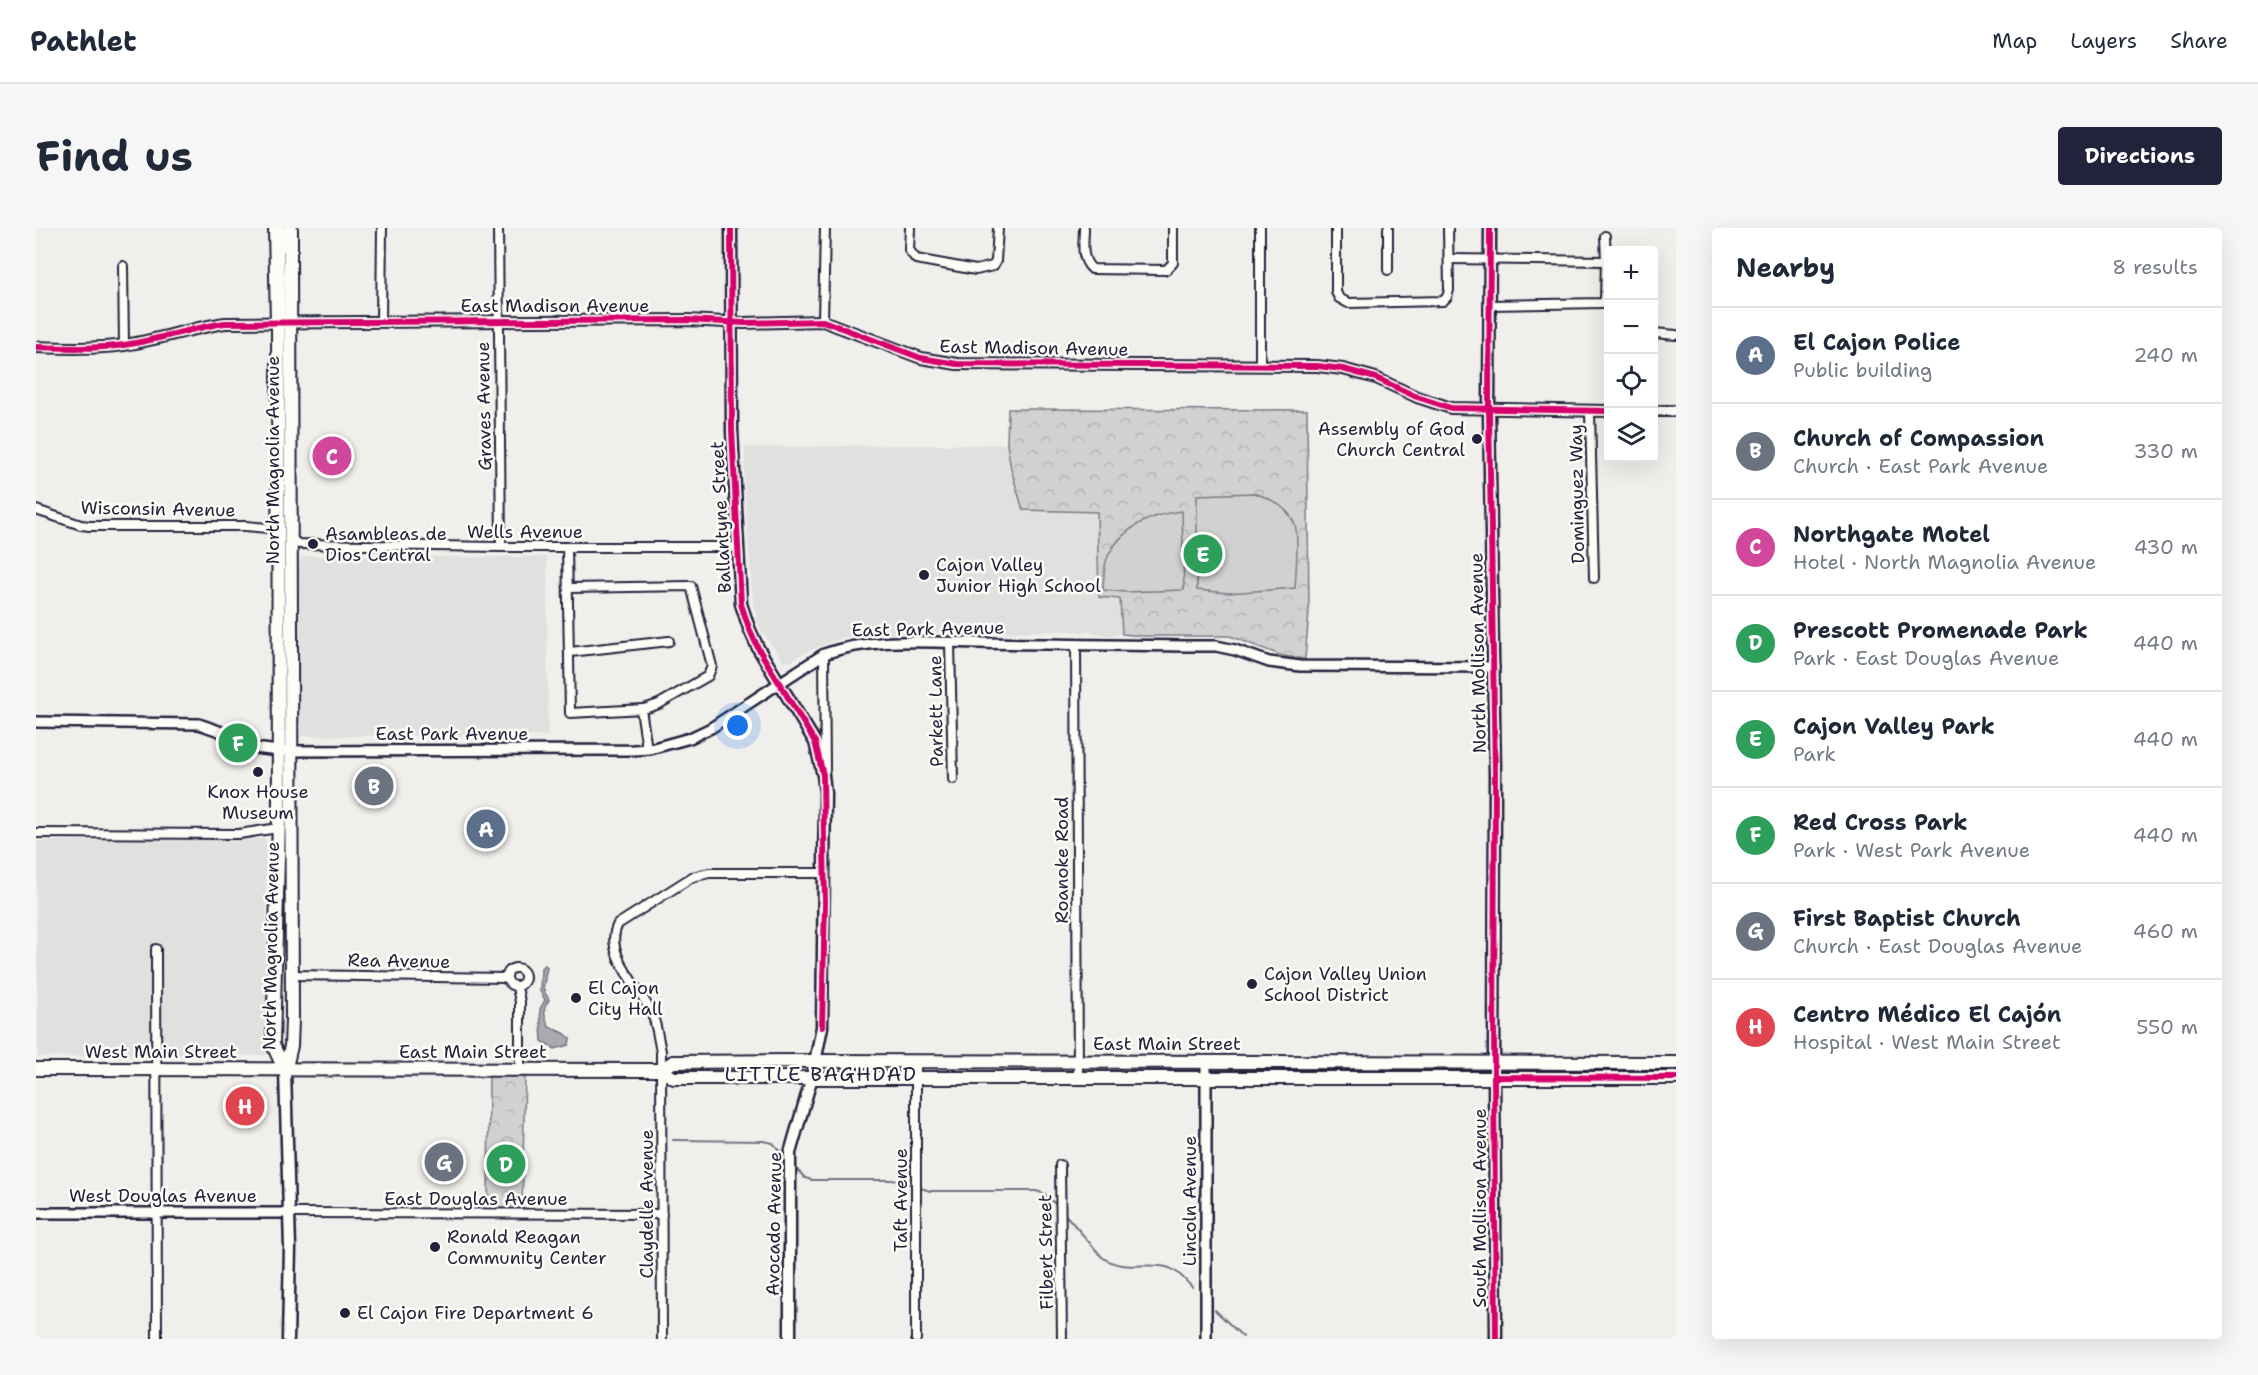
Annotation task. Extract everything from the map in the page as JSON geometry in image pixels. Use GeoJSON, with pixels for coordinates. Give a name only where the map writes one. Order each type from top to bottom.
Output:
{"type":"FeatureCollection","features":[{"type":"Feature","properties":{"kind":"highway","name":"North Magnolia Avenue"},"geometry":{"type":"LineString","coordinates":[[276,228],[284,322]]}},
{"type":"Feature","properties":{"kind":"highway","name":"North Magnolia Avenue"},"geometry":{"type":"LineString","coordinates":[[290,228],[290,249]]}},
{"type":"Feature","properties":{"kind":"main road","name":"Ballantyne Street"},"geometry":{"type":"LineString","coordinates":[[731,228],[732,429],[741,604],[749,628],[779,685],[815,742],[824,775],[822,1027],[812,1077]]}},
{"type":"Feature","properties":{"kind":"main road","name":"North Mollison Avenue"},"geometry":{"type":"LineString","coordinates":[[1490,228],[1489,410],[1494,667],[1494,1077]]}},
{"type":"Feature","properties":{"kind":"main road","name":"North Magnolia Avenue"},"geometry":{"type":"LineString","coordinates":[[285,1071],[291,1046],[291,882],[279,534],[284,322],[290,249]]}},
{"type":"Feature","properties":{"kind":"main road","name":"North Magnolia Avenue"},"geometry":{"type":"LineString","coordinates":[[284,322],[291,540],[285,751],[276,881],[273,1045],[285,1071]]}},
{"type":"Feature","properties":{"kind":"main road"},"geometry":{"type":"LineString","coordinates":[[276,881],[291,882]]}},
{"type":"Feature","properties":{"kind":"main road"},"geometry":{"type":"LineString","coordinates":[[275,955],[281,969],[291,975]]}},
{"type":"Feature","properties":{"kind":"main road","name":"East Main Street"},"geometry":{"type":"LineString","coordinates":[[285,1071],[661,1070],[674,1062],[816,1061],[1676,1063]]}},
{"type":"Feature","properties":{"kind":"main road"},"geometry":{"type":"LineString","coordinates":[[1299,1062],[1299,1078]]}},
{"type":"Feature","properties":{"kind":"main road","name":"West Main Street"},"geometry":{"type":"LineString","coordinates":[[36,1070],[285,1071]]}},
{"type":"Feature","properties":{"kind":"main road","name":"East Main Street"},"geometry":{"type":"LineString","coordinates":[[661,1070],[674,1078],[1676,1078]]}},
{"type":"Feature","properties":{"kind":"main road"},"geometry":{"type":"LineString","coordinates":[[285,1071],[289,1214],[288,1339]]}},
{"type":"Feature","properties":{"kind":"main road","name":"Avocado Avenue"},"geometry":{"type":"LineString","coordinates":[[790,1339],[790,1153],[812,1077]]}},
{"type":"Feature","properties":{"kind":"main road","name":"South Mollison Avenue"},"geometry":{"type":"LineString","coordinates":[[1494,1077],[1496,1339]]}},
{"type":"Feature","properties":{"kind":"street"},"geometry":{"type":"LineString","coordinates":[[381,322],[382,228]]}},
{"type":"Feature","properties":{"kind":"street","name":"Graves Avenue"},"geometry":{"type":"LineString","coordinates":[[498,228],[501,547]]}},
{"type":"Feature","properties":{"kind":"street"},"geometry":{"type":"LineString","coordinates":[[823,321],[825,228]]}},
{"type":"Feature","properties":{"kind":"street"},"geometry":{"type":"LineString","coordinates":[[910,228],[909,250],[916,259],[982,270],[993,266],[996,261],[998,228]]}},
{"type":"Feature","properties":{"kind":"street"},"geometry":{"type":"LineString","coordinates":[[1084,228],[1085,263],[1097,270],[1166,270],[1173,263],[1173,228]]}},
{"type":"Feature","properties":{"kind":"street"},"geometry":{"type":"LineString","coordinates":[[1260,228],[1260,366]]}},
{"type":"Feature","properties":{"kind":"street"},"geometry":{"type":"LineString","coordinates":[[1336,228],[1336,292],[1339,298],[1348,303],[1443,301],[1448,297],[1449,290],[1448,228]]}},
{"type":"Feature","properties":{"kind":"street"},"geometry":{"type":"LineString","coordinates":[[1388,228],[1388,270]]}},
{"type":"Feature","properties":{"kind":"street"},"geometry":{"type":"LineString","coordinates":[[1605,236],[1605,246]]}},
{"type":"Feature","properties":{"kind":"street"},"geometry":{"type":"LineString","coordinates":[[1449,259],[1604,261]]}},
{"type":"Feature","properties":{"kind":"street"},"geometry":{"type":"LineString","coordinates":[[123,266],[124,345]]}},
{"type":"Feature","properties":{"kind":"street"},"geometry":{"type":"LineString","coordinates":[[1490,305],[1603,303],[1604,300]]}},
{"type":"Feature","properties":{"kind":"street","name":"East Madison Avenue"},"geometry":{"type":"LineString","coordinates":[[36,347],[86,348],[124,345],[201,326],[225,323],[823,321],[921,358],[957,364],[1317,366],[1343,369],[1376,378],[1417,398],[1451,408],[1604,411]]}},
{"type":"Feature","properties":{"kind":"street"},"geometry":{"type":"LineString","coordinates":[[1658,333],[1676,335]]}},
{"type":"Feature","properties":{"kind":"street","name":"Dominguez Way"},"geometry":{"type":"LineString","coordinates":[[1590,411],[1594,578]]}},
{"type":"Feature","properties":{"kind":"street"},"geometry":{"type":"LineString","coordinates":[[1658,411],[1676,411]]}},
{"type":"Feature","properties":{"kind":"street","name":"Wisconsin Avenue"},"geometry":{"type":"LineString","coordinates":[[36,510],[90,526],[245,526],[268,528],[279,534]]}},
{"type":"Feature","properties":{"kind":"street","name":"Wells Avenue"},"geometry":{"type":"LineString","coordinates":[[279,534],[299,544],[737,547]]}},
{"type":"Feature","properties":{"kind":"street"},"geometry":{"type":"LineString","coordinates":[[567,547],[570,712],[640,709],[659,704],[708,676],[712,666],[691,586],[569,588]]}},
{"type":"Feature","properties":{"kind":"street"},"geometry":{"type":"LineString","coordinates":[[570,652],[669,641]]}},
{"type":"Feature","properties":{"kind":"street","name":"Parkett Lane"},"geometry":{"type":"LineString","coordinates":[[950,643],[953,778]]}},
{"type":"Feature","properties":{"kind":"street","name":"East Park Avenue"},"geometry":{"type":"LineString","coordinates":[[36,722],[199,724],[219,731],[246,747],[285,751],[646,749],[701,733],[824,654],[862,644],[1216,646],[1236,650],[1269,662],[1300,666],[1494,667]]}},
{"type":"Feature","properties":{"kind":"street","name":"Roanoke Road"},"geometry":{"type":"LineString","coordinates":[[1076,644],[1077,1077]]}},
{"type":"Feature","properties":{"kind":"street"},"geometry":{"type":"LineString","coordinates":[[824,654],[825,793]]}},
{"type":"Feature","properties":{"kind":"street"},"geometry":{"type":"LineString","coordinates":[[640,709],[646,749]]}},
{"type":"Feature","properties":{"kind":"street"},"geometry":{"type":"LineString","coordinates":[[36,832],[239,834],[278,828]]}},
{"type":"Feature","properties":{"kind":"street","name":"Claydelle Avenue"},"geometry":{"type":"LineString","coordinates":[[662,1339],[661,1051],[653,1016],[613,947],[614,932],[618,924],[692,877],[709,873],[825,873]]}},
{"type":"Feature","properties":{"kind":"street"},"geometry":{"type":"LineString","coordinates":[[156,949],[157,1339]]}},
{"type":"Feature","properties":{"kind":"street"},"geometry":{"type":"LineString","coordinates":[[516,968],[522,970],[525,975],[524,981],[517,987],[509,984],[506,978],[511,969],[516,968]]}},
{"type":"Feature","properties":{"kind":"street","name":"Rea Avenue"},"geometry":{"type":"LineString","coordinates":[[291,975],[506,978]]}},
{"type":"Feature","properties":{"kind":"street"},"geometry":{"type":"LineString","coordinates":[[517,987],[520,1002],[520,1070]]}},
{"type":"Feature","properties":{"kind":"street","name":"Taft Avenue"},"geometry":{"type":"LineString","coordinates":[[916,1062],[916,1339]]}},
{"type":"Feature","properties":{"kind":"street","name":"Lincoln Avenue"},"geometry":{"type":"LineString","coordinates":[[1206,1062],[1206,1339]]}},
{"type":"Feature","properties":{"kind":"street","name":"Filbert Street"},"geometry":{"type":"LineString","coordinates":[[1060,1165],[1062,1339]]}},
{"type":"Feature","properties":{"kind":"street","name":"West Douglas Avenue"},"geometry":{"type":"LineString","coordinates":[[36,1213],[289,1214]]}},
{"type":"Feature","properties":{"kind":"street","name":"East Douglas Avenue"},"geometry":{"type":"LineString","coordinates":[[289,1214],[662,1214]]}},
{"type":"Feature","properties":{"kind":"shaded area","name":"Cajon Valley Junior High School"},"geometry":{"type":"Polygon","coordinates":[[[1007,444],[1011,469],[1023,510],[1097,511],[1099,596],[1121,598],[1122,634],[1111,636],[1064,631],[865,634],[844,637],[805,652],[790,662],[783,661],[759,627],[753,603],[744,486],[745,447],[1007,444]]]}},
{"type":"Feature","properties":{"kind":"shaded area"},"geometry":{"type":"Polygon","coordinates":[[[306,556],[547,557],[548,736],[301,736],[299,731],[299,565],[300,560],[306,556]]]}},
{"type":"Feature","properties":{"kind":"shaded area"},"geometry":{"type":"Polygon","coordinates":[[[266,839],[267,1055],[38,1057],[36,841],[266,839]]]}},
{"type":"Feature","properties":{"kind":"shaded area"},"geometry":{"type":"Polygon","coordinates":[[[545,965],[547,967],[543,989],[549,1000],[544,1010],[546,1020],[549,1027],[570,1038],[569,1045],[555,1049],[542,1041],[540,1009],[545,1000],[540,991],[541,968],[545,965]]]}},
{"type":"Feature","properties":{"kind":"green space"},"geometry":{"type":"Polygon","coordinates":[[[1008,409],[1307,410],[1309,612],[1305,659],[1283,656],[1230,636],[1122,634],[1120,599],[1099,597],[1097,512],[1023,510],[1011,469],[1007,444],[1008,409]]]}},
{"type":"Feature","properties":{"kind":"green space"},"geometry":{"type":"Polygon","coordinates":[[[1254,493],[1278,504],[1295,525],[1297,546],[1295,588],[1228,593],[1197,590],[1197,495],[1254,493]]]}},
{"type":"Feature","properties":{"kind":"green space"},"geometry":{"type":"Polygon","coordinates":[[[1182,511],[1184,590],[1125,592],[1103,590],[1106,560],[1121,537],[1149,519],[1182,511]]]}},
{"type":"Feature","properties":{"kind":"green space"},"geometry":{"type":"Polygon","coordinates":[[[489,1073],[525,1073],[522,1214],[488,1214],[489,1073]]]}},
{"type":"Feature","properties":{"kind":"waterway"},"geometry":{"type":"LineString","coordinates":[[673,1140],[763,1141],[773,1143],[785,1157]]}},
{"type":"Feature","properties":{"kind":"waterway"},"geometry":{"type":"LineString","coordinates":[[793,1165],[805,1178],[812,1180],[896,1180],[913,1185]]}},
{"type":"Feature","properties":{"kind":"waterway"},"geometry":{"type":"LineString","coordinates":[[918,1187],[930,1191],[1036,1191],[1045,1194],[1059,1208]]}},
{"type":"Feature","properties":{"kind":"waterway"},"geometry":{"type":"LineString","coordinates":[[1063,1212],[1102,1257],[1110,1262],[1170,1268],[1192,1287]]}},
{"type":"Feature","properties":{"kind":"waterway"},"geometry":{"type":"LineString","coordinates":[[1215,1310],[1243,1337]]}},
{"type":"Feature","properties":{"kind":"cycle path"},"geometry":{"type":"LineString","coordinates":[[731,228],[732,430],[741,604],[758,648],[815,742],[823,775],[825,904],[822,1027]]}},
{"type":"Feature","properties":{"kind":"cycle path"},"geometry":{"type":"LineString","coordinates":[[1490,228],[1489,410],[1495,774],[1496,1339]]}},
{"type":"Feature","properties":{"kind":"cycle path"},"geometry":{"type":"LineString","coordinates":[[36,347],[91,348],[124,345],[225,323],[823,321],[921,358],[957,364],[1317,366],[1343,369],[1376,378],[1417,397],[1451,408],[1604,411]]}},
{"type":"Feature","properties":{"kind":"cycle path"},"geometry":{"type":"LineString","coordinates":[[1494,1077],[1676,1078]]}},
{"type":"Feature","properties":{"kind":"place","name":"Assembly of God Church Central"},"geometry":{"type":"Point","coordinates":[1477,439]}},
{"type":"Feature","properties":{"kind":"place","name":"Northgate Motel"},"geometry":{"type":"Point","coordinates":[332,456]}},
{"type":"Feature","properties":{"kind":"place","name":"Asambleas de Dios Central"},"geometry":{"type":"Point","coordinates":[313,544]}},
{"type":"Feature","properties":{"kind":"place","name":"Cajon Valley Park"},"geometry":{"type":"Point","coordinates":[1203,554]}},
{"type":"Feature","properties":{"kind":"place","name":"Cajon Valley Junior High School"},"geometry":{"type":"Point","coordinates":[924,575]}},
{"type":"Feature","properties":{"kind":"place","name":"Red Cross Park"},"geometry":{"type":"Point","coordinates":[238,743]}},
{"type":"Feature","properties":{"kind":"place","name":"Knox House Museum"},"geometry":{"type":"Point","coordinates":[258,772]}},
{"type":"Feature","properties":{"kind":"place","name":"Church of Compassion"},"geometry":{"type":"Point","coordinates":[374,786]}},
{"type":"Feature","properties":{"kind":"place","name":"El Cajon Police"},"geometry":{"type":"Point","coordinates":[486,829]}},
{"type":"Feature","properties":{"kind":"place","name":"Cajon Valley Union School District"},"geometry":{"type":"Point","coordinates":[1252,984]}},
{"type":"Feature","properties":{"kind":"place","name":"El Cajon City Hall"},"geometry":{"type":"Point","coordinates":[576,998]}},
{"type":"Feature","properties":{"kind":"place","name":"Centro Médico El Cajón"},"geometry":{"type":"Point","coordinates":[245,1106]}},
{"type":"Feature","properties":{"kind":"place","name":"First Baptist Church"},"geometry":{"type":"Point","coordinates":[444,1162]}},
{"type":"Feature","properties":{"kind":"place","name":"Prescott Promenade Park"},"geometry":{"type":"Point","coordinates":[506,1164]}},
{"type":"Feature","properties":{"kind":"place","name":"Ronald Reagan Community Center"},"geometry":{"type":"Point","coordinates":[435,1247]}},
{"type":"Feature","properties":{"kind":"place","name":"El Cajon Fire Department 6"},"geometry":{"type":"Point","coordinates":[345,1313]}},
{"type":"Feature","properties":{"kind":"district","name":"LITTLE BAGHDAD"},"geometry":{"type":"Point","coordinates":[821,1074]}}]}
